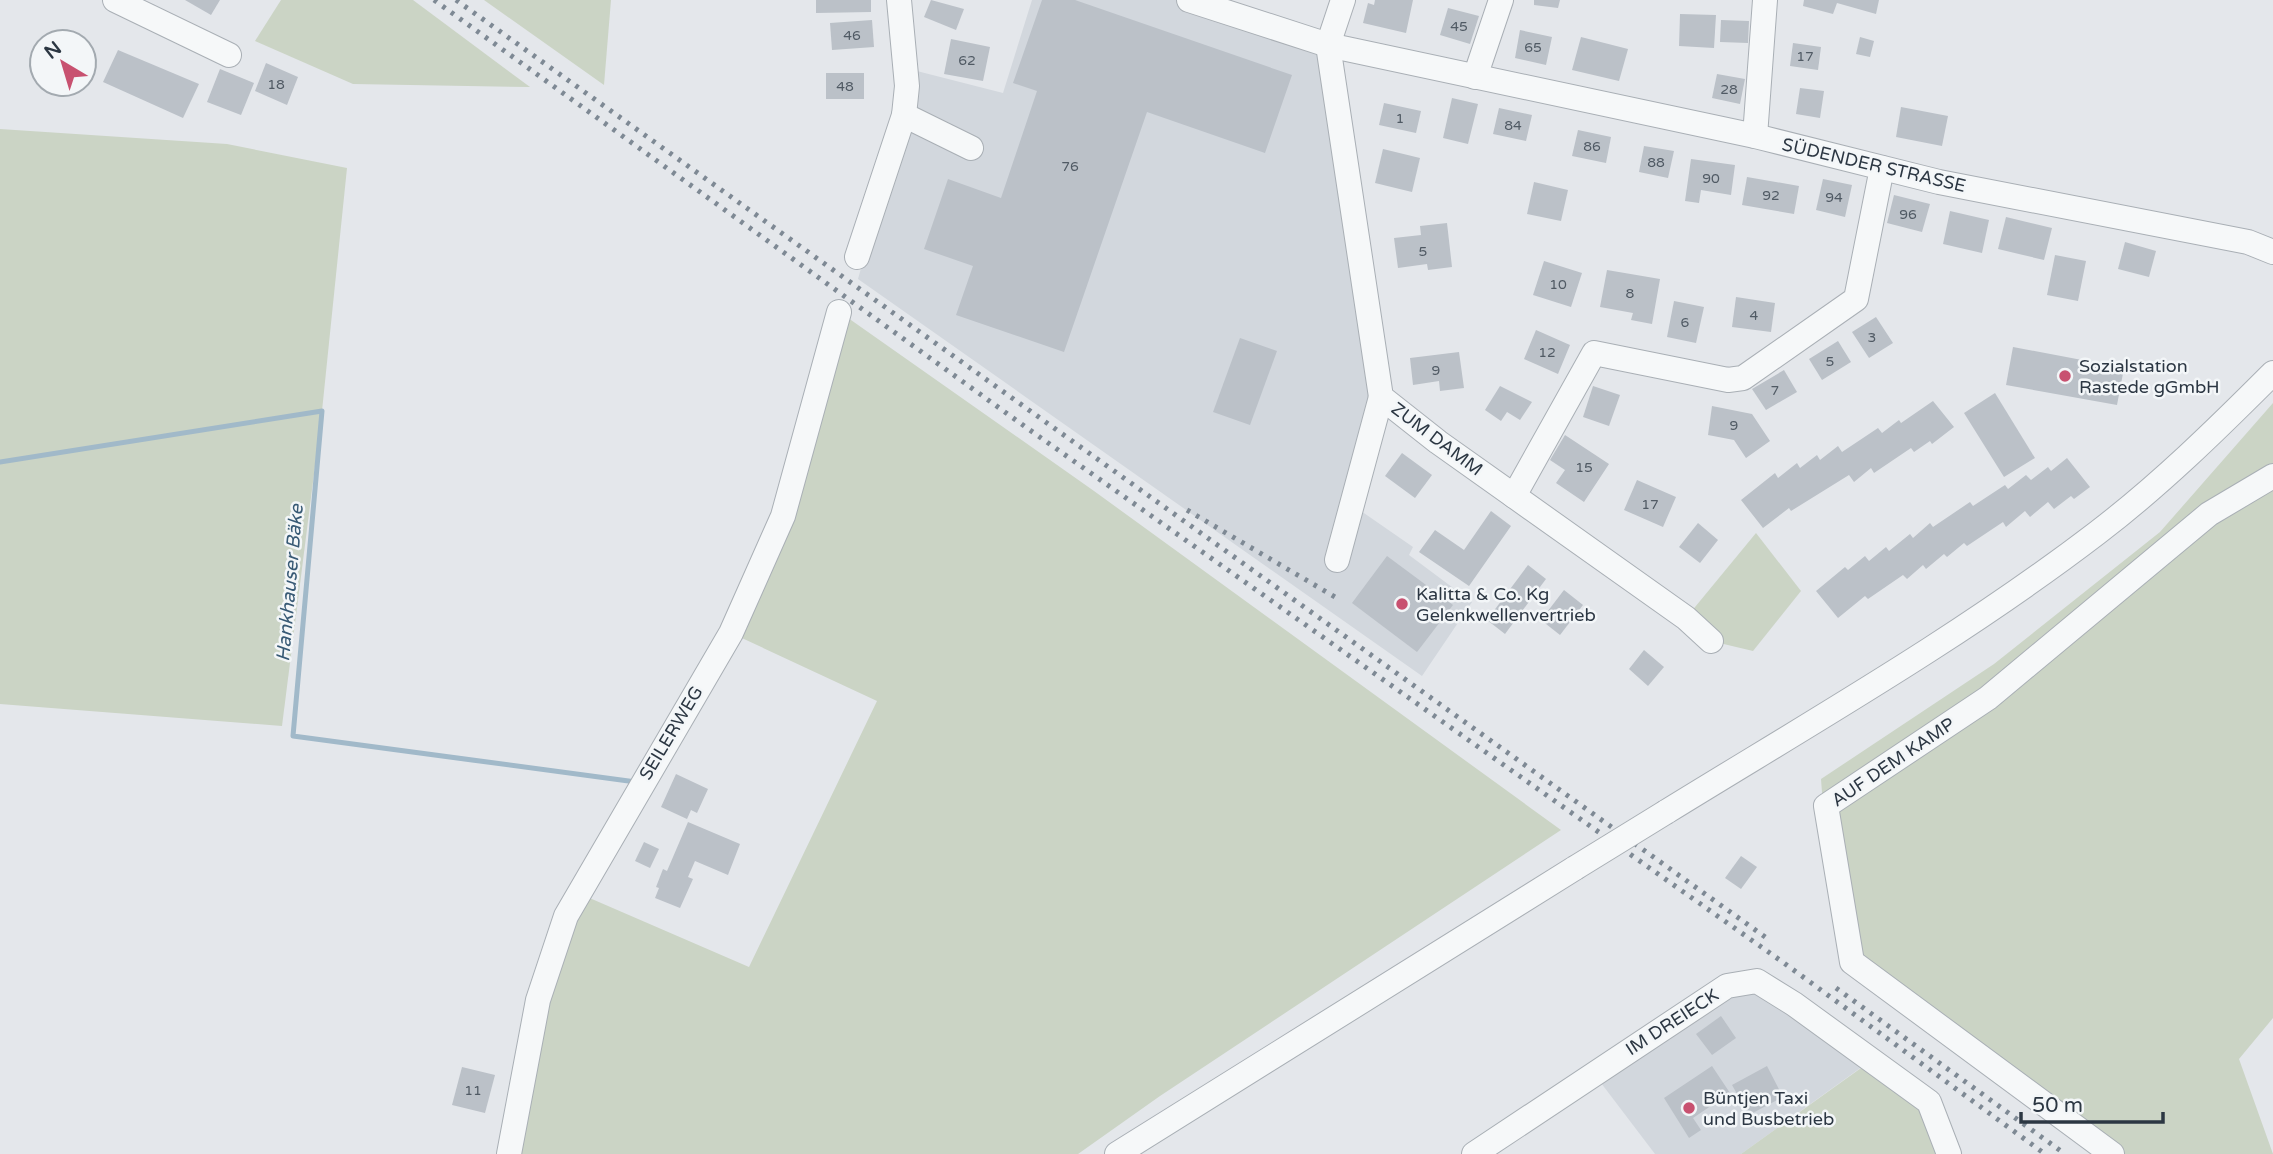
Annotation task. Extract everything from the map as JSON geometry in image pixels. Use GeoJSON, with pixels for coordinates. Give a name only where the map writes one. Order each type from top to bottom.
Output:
{"type":"FeatureCollection","features":[{"type":"Feature","properties":{"kind":"street"},"geometry":{"type":"LineString","coordinates":[[115,0],[229,55]]}},
{"type":"Feature","properties":{"kind":"street"},"geometry":{"type":"LineString","coordinates":[[857,257],[904,115],[907,86],[899,0]]}},
{"type":"Feature","properties":{"kind":"street","name":"SÜDENDER STRASSE"},"geometry":{"type":"LineString","coordinates":[[1189,0],[1328,46],[1755,136],[1882,168],[2074,210],[2248,242],[2273,252]]}},
{"type":"Feature","properties":{"kind":"street"},"geometry":{"type":"LineString","coordinates":[[1328,46],[1343,0]]}},
{"type":"Feature","properties":{"kind":"street"},"geometry":{"type":"LineString","coordinates":[[1475,77],[1501,0]]}},
{"type":"Feature","properties":{"kind":"street"},"geometry":{"type":"LineString","coordinates":[[1755,136],[1765,0]]}},
{"type":"Feature","properties":{"kind":"street","name":"ZUM DAMM"},"geometry":{"type":"LineString","coordinates":[[1328,46],[1381,397],[1438,442],[1686,618],[1711,641]]}},
{"type":"Feature","properties":{"kind":"street"},"geometry":{"type":"LineString","coordinates":[[904,115],[971,148]]}},
{"type":"Feature","properties":{"kind":"street"},"geometry":{"type":"LineString","coordinates":[[1514,496],[1594,353],[1728,380],[1743,378],[1856,299],[1882,168]]}},
{"type":"Feature","properties":{"kind":"street","name":"SEILERWEG"},"geometry":{"type":"LineString","coordinates":[[509,1154],[538,1000],[566,916],[731,633],[752,589],[783,516],[839,312]]}},
{"type":"Feature","properties":{"kind":"street"},"geometry":{"type":"LineString","coordinates":[[1117,1154],[1971,623],[2099,531],[2166,476],[2273,373]]}},
{"type":"Feature","properties":{"kind":"street"},"geometry":{"type":"LineString","coordinates":[[1337,560],[1381,397]]}},
{"type":"Feature","properties":{"kind":"street","name":"AUF DEM KAMP"},"geometry":{"type":"LineString","coordinates":[[2112,1154],[1852,962],[1826,806],[1988,698],[2210,514],[2273,475]]}},
{"type":"Feature","properties":{"kind":"street","name":"IM DREIECK"},"geometry":{"type":"LineString","coordinates":[[1474,1154],[1727,986],[1757,981],[1794,1004],[1929,1102],[1949,1154]]}},
{"type":"Feature","properties":{"kind":"shaded area"},"geometry":{"type":"Polygon","coordinates":[[[1032,0],[1189,0],[1328,45],[1381,397],[1361,511],[1413,547],[1409,555],[1472,602],[1422,676],[858,279],[912,88],[909,69],[1003,93],[1032,0]]]}},
{"type":"Feature","properties":{"kind":"shaded area"},"geometry":{"type":"Polygon","coordinates":[[[1765,976],[1877,1056],[1741,1154],[1655,1154],[1598,1079],[1765,976]]]}},
{"type":"Feature","properties":{"kind":"green space"},"geometry":{"type":"Polygon","coordinates":[[[281,0],[413,0],[530,87],[353,84],[255,41],[281,0]]]}},
{"type":"Feature","properties":{"kind":"green space"},"geometry":{"type":"Polygon","coordinates":[[[484,0],[611,0],[604,85],[484,0]]]}},
{"type":"Feature","properties":{"kind":"green space"},"geometry":{"type":"Polygon","coordinates":[[[0,129],[227,144],[347,168],[322,411],[282,726],[0,704],[0,129]]]}},
{"type":"Feature","properties":{"kind":"green space"},"geometry":{"type":"Polygon","coordinates":[[[841,313],[1094,491],[1561,830],[1160,1096],[1078,1154],[515,1154],[538,1000],[578,893],[749,967],[877,701],[731,633],[841,313]]]}},
{"type":"Feature","properties":{"kind":"green space"},"geometry":{"type":"Polygon","coordinates":[[[2273,403],[2273,1018],[2239,1059],[2273,1154],[2107,1154],[1852,974],[1823,806],[1821,779],[1994,664],[2160,532],[2273,403]]]}},
{"type":"Feature","properties":{"kind":"green space"},"geometry":{"type":"Polygon","coordinates":[[[1756,533],[1801,591],[1753,651],[1711,641],[1686,618],[1756,533]]]}},
{"type":"Feature","properties":{"kind":"green space"},"geometry":{"type":"Polygon","coordinates":[[[1882,1053],[1937,1093],[1946,1147],[1935,1154],[1741,1154],[1882,1053]]]}},
{"type":"Feature","properties":{"kind":"building"},"geometry":{"type":"Polygon","coordinates":[[[185,0],[220,0],[211,15],[185,0]]]}},
{"type":"Feature","properties":{"kind":"building"},"geometry":{"type":"Polygon","coordinates":[[[816,0],[871,0],[871,12],[816,13],[816,0]]]}},
{"type":"Feature","properties":{"kind":"building"},"geometry":{"type":"Polygon","coordinates":[[[931,0],[964,9],[956,30],[924,17],[931,0]]]}},
{"type":"Feature","properties":{"kind":"building"},"geometry":{"type":"Polygon","coordinates":[[[1042,0],[1075,0],[1292,75],[1265,153],[1147,112],[1064,352],[956,315],[973,266],[924,249],[948,179],[1001,198],[1037,91],[1013,83],[1042,0]]]}},
{"type":"Feature","properties":{"kind":"building"},"geometry":{"type":"Polygon","coordinates":[[[1375,0],[1413,0],[1406,33],[1363,23],[1368,3],[1374,5],[1375,0]]]}},
{"type":"Feature","properties":{"kind":"building"},"geometry":{"type":"Polygon","coordinates":[[[1534,0],[1560,0],[1558,8],[1534,5],[1534,0]]]}},
{"type":"Feature","properties":{"kind":"building"},"geometry":{"type":"Polygon","coordinates":[[[1804,0],[1879,0],[1876,14],[1837,3],[1833,14],[1803,6],[1804,0]]]}},
{"type":"Feature","properties":{"kind":"building"},"geometry":{"type":"Polygon","coordinates":[[[1448,8],[1479,16],[1470,44],[1440,35],[1448,8]]]}},
{"type":"Feature","properties":{"kind":"building"},"geometry":{"type":"Polygon","coordinates":[[[1680,14],[1716,15],[1714,48],[1679,46],[1680,14]]]}},
{"type":"Feature","properties":{"kind":"building"},"geometry":{"type":"Polygon","coordinates":[[[872,20],[874,47],[832,50],[830,23],[872,20]]]}},
{"type":"Feature","properties":{"kind":"building"},"geometry":{"type":"Polygon","coordinates":[[[1721,20],[1749,21],[1748,43],[1720,42],[1721,20]]]}},
{"type":"Feature","properties":{"kind":"building"},"geometry":{"type":"Polygon","coordinates":[[[1520,30],[1552,37],[1546,65],[1515,58],[1520,30]]]}},
{"type":"Feature","properties":{"kind":"building"},"geometry":{"type":"Polygon","coordinates":[[[1581,37],[1628,49],[1619,81],[1572,70],[1581,37]]]}},
{"type":"Feature","properties":{"kind":"building"},"geometry":{"type":"Polygon","coordinates":[[[1860,37],[1874,41],[1870,57],[1856,54],[1860,37]]]}},
{"type":"Feature","properties":{"kind":"building"},"geometry":{"type":"Polygon","coordinates":[[[951,39],[990,47],[983,81],[944,74],[951,39]]]}},
{"type":"Feature","properties":{"kind":"building"},"geometry":{"type":"Polygon","coordinates":[[[1793,43],[1821,47],[1818,70],[1790,66],[1793,43]]]}},
{"type":"Feature","properties":{"kind":"building"},"geometry":{"type":"Polygon","coordinates":[[[118,50],[199,84],[183,118],[103,82],[118,50]]]}},
{"type":"Feature","properties":{"kind":"building"},"geometry":{"type":"Polygon","coordinates":[[[266,63],[298,77],[287,105],[255,91],[266,63]]]}},
{"type":"Feature","properties":{"kind":"building"},"geometry":{"type":"Polygon","coordinates":[[[220,69],[254,83],[241,115],[207,102],[220,69]]]}},
{"type":"Feature","properties":{"kind":"building"},"geometry":{"type":"Polygon","coordinates":[[[826,73],[864,73],[864,99],[826,99],[826,73]]]}},
{"type":"Feature","properties":{"kind":"building"},"geometry":{"type":"Polygon","coordinates":[[[1717,74],[1745,79],[1740,104],[1712,98],[1717,74]]]}},
{"type":"Feature","properties":{"kind":"building"},"geometry":{"type":"Polygon","coordinates":[[[1800,88],[1824,91],[1820,118],[1796,114],[1800,88]]]}},
{"type":"Feature","properties":{"kind":"building"},"geometry":{"type":"Polygon","coordinates":[[[1452,98],[1478,104],[1468,144],[1443,138],[1452,98]]]}},
{"type":"Feature","properties":{"kind":"building"},"geometry":{"type":"Polygon","coordinates":[[[1384,103],[1421,111],[1416,133],[1379,125],[1384,103]]]}},
{"type":"Feature","properties":{"kind":"building"},"geometry":{"type":"Polygon","coordinates":[[[1901,107],[1948,116],[1942,146],[1896,137],[1901,107]]]}},
{"type":"Feature","properties":{"kind":"building"},"geometry":{"type":"Polygon","coordinates":[[[1499,108],[1532,115],[1526,141],[1493,134],[1499,108]]]}},
{"type":"Feature","properties":{"kind":"building"},"geometry":{"type":"Polygon","coordinates":[[[1578,130],[1611,137],[1606,163],[1572,156],[1578,130]]]}},
{"type":"Feature","properties":{"kind":"building"},"geometry":{"type":"Polygon","coordinates":[[[1644,146],[1674,151],[1668,178],[1639,172],[1644,146]]]}},
{"type":"Feature","properties":{"kind":"building"},"geometry":{"type":"Polygon","coordinates":[[[1383,149],[1420,158],[1412,192],[1375,183],[1383,149]]]}},
{"type":"Feature","properties":{"kind":"building"},"geometry":{"type":"Polygon","coordinates":[[[1691,159],[1735,165],[1731,195],[1701,190],[1699,203],[1685,201],[1691,159]]]}},
{"type":"Feature","properties":{"kind":"building"},"geometry":{"type":"Polygon","coordinates":[[[1747,177],[1799,186],[1794,214],[1742,205],[1747,177]]]}},
{"type":"Feature","properties":{"kind":"building"},"geometry":{"type":"Polygon","coordinates":[[[1823,179],[1852,185],[1845,217],[1816,210],[1823,179]]]}},
{"type":"Feature","properties":{"kind":"building"},"geometry":{"type":"Polygon","coordinates":[[[1534,182],[1568,190],[1561,221],[1527,214],[1534,182]]]}},
{"type":"Feature","properties":{"kind":"building"},"geometry":{"type":"Polygon","coordinates":[[[1894,195],[1930,204],[1922,232],[1887,223],[1894,195]]]}},
{"type":"Feature","properties":{"kind":"building"},"geometry":{"type":"Polygon","coordinates":[[[1950,211],[1989,220],[1982,253],[1943,244],[1950,211]]]}},
{"type":"Feature","properties":{"kind":"building"},"geometry":{"type":"Polygon","coordinates":[[[2006,217],[2052,228],[2044,260],[1998,249],[2006,217]]]}},
{"type":"Feature","properties":{"kind":"building"},"geometry":{"type":"Polygon","coordinates":[[[1447,223],[1452,267],[1428,270],[1427,264],[1398,268],[1394,238],[1421,235],[1420,226],[1447,223]]]}},
{"type":"Feature","properties":{"kind":"building"},"geometry":{"type":"Polygon","coordinates":[[[2125,242],[2156,251],[2149,277],[2118,269],[2125,242]]]}},
{"type":"Feature","properties":{"kind":"building"},"geometry":{"type":"Polygon","coordinates":[[[2055,255],[2086,261],[2078,301],[2047,295],[2055,255]]]}},
{"type":"Feature","properties":{"kind":"building"},"geometry":{"type":"Polygon","coordinates":[[[1544,261],[1582,273],[1571,307],[1533,295],[1544,261]]]}},
{"type":"Feature","properties":{"kind":"building"},"geometry":{"type":"Polygon","coordinates":[[[1607,270],[1660,279],[1652,324],[1631,320],[1633,313],[1600,307],[1607,270]]]}},
{"type":"Feature","properties":{"kind":"building"},"geometry":{"type":"Polygon","coordinates":[[[1736,297],[1775,303],[1771,332],[1732,327],[1736,297]]]}},
{"type":"Feature","properties":{"kind":"building"},"geometry":{"type":"Polygon","coordinates":[[[1674,301],[1704,307],[1696,343],[1667,337],[1674,301]]]}},
{"type":"Feature","properties":{"kind":"building"},"geometry":{"type":"Polygon","coordinates":[[[1876,317],[1893,343],[1869,358],[1852,332],[1876,317]]]}},
{"type":"Feature","properties":{"kind":"building"},"geometry":{"type":"Polygon","coordinates":[[[1536,330],[1570,345],[1558,374],[1524,359],[1536,330]]]}},
{"type":"Feature","properties":{"kind":"building"},"geometry":{"type":"Polygon","coordinates":[[[1240,338],[1277,351],[1250,425],[1213,412],[1240,338]]]}},
{"type":"Feature","properties":{"kind":"building"},"geometry":{"type":"Polygon","coordinates":[[[1838,341],[1851,362],[1822,380],[1809,359],[1838,341]]]}},
{"type":"Feature","properties":{"kind":"building","name":"Sozialstation Rastede gGmbH"},"geometry":{"type":"Polygon","coordinates":[[[2013,347],[2124,368],[2117,405],[2006,385],[2013,347]]]}},
{"type":"Feature","properties":{"kind":"building"},"geometry":{"type":"Polygon","coordinates":[[[1459,352],[1464,388],[1440,391],[1439,381],[1413,385],[1410,358],[1459,352]]]}},
{"type":"Feature","properties":{"kind":"building"},"geometry":{"type":"Polygon","coordinates":[[[1784,370],[1797,392],[1766,410],[1752,389],[1784,370]]]}},
{"type":"Feature","properties":{"kind":"building"},"geometry":{"type":"Polygon","coordinates":[[[1500,386],[1532,402],[1520,420],[1507,412],[1501,421],[1485,410],[1500,386]]]}},
{"type":"Feature","properties":{"kind":"building"},"geometry":{"type":"Polygon","coordinates":[[[1593,386],[1620,395],[1609,426],[1583,417],[1593,386]]]}},
{"type":"Feature","properties":{"kind":"building"},"geometry":{"type":"Polygon","coordinates":[[[1995,393],[2035,458],[2004,477],[1964,413],[1995,393]]]}},
{"type":"Feature","properties":{"kind":"building"},"geometry":{"type":"Polygon","coordinates":[[[1933,401],[1954,427],[1932,444],[1930,441],[1914,452],[1911,448],[1874,473],[1871,468],[1854,482],[1849,475],[1791,511],[1789,508],[1763,528],[1741,500],[1775,473],[1778,478],[1797,463],[1800,468],[1817,455],[1820,460],[1838,446],[1842,452],[1878,428],[1882,433],[1899,420],[1901,423],[1933,401]]]}},
{"type":"Feature","properties":{"kind":"building"},"geometry":{"type":"Polygon","coordinates":[[[1712,406],[1752,414],[1770,441],[1746,458],[1734,440],[1708,435],[1712,406]]]}},
{"type":"Feature","properties":{"kind":"building"},"geometry":{"type":"Polygon","coordinates":[[[1565,435],[1609,464],[1584,502],[1556,483],[1565,470],[1550,460],[1565,435]]]}},
{"type":"Feature","properties":{"kind":"building"},"geometry":{"type":"Polygon","coordinates":[[[1402,453],[1432,475],[1415,498],[1385,476],[1402,453]]]}},
{"type":"Feature","properties":{"kind":"building"},"geometry":{"type":"Polygon","coordinates":[[[2067,458],[2090,487],[2074,499],[2071,496],[2054,509],[2048,502],[2030,517],[2025,511],[2006,527],[2003,522],[1967,546],[1964,543],[1947,557],[1944,554],[1926,569],[1923,565],[1907,579],[1903,575],[1868,599],[1865,596],[1838,618],[1816,591],[1845,567],[1848,570],[1865,556],[1869,561],[1886,547],[1889,551],[1910,534],[1913,538],[1930,523],[1933,527],[1970,502],[1973,506],[2005,485],[2008,489],[2026,475],[2031,480],[2048,467],[2051,471],[2067,458]]]}},
{"type":"Feature","properties":{"kind":"building"},"geometry":{"type":"Polygon","coordinates":[[[1637,480],[1676,497],[1663,527],[1624,510],[1637,480]]]}},
{"type":"Feature","properties":{"kind":"building"},"geometry":{"type":"Polygon","coordinates":[[[1491,511],[1511,526],[1469,586],[1419,552],[1435,530],[1464,550],[1491,511]]]}},
{"type":"Feature","properties":{"kind":"building"},"geometry":{"type":"Polygon","coordinates":[[[1698,523],[1718,540],[1700,563],[1679,547],[1698,523]]]}},
{"type":"Feature","properties":{"kind":"building","name":"Kalitta & Co. Kg Gelenkwellenvertrieb"},"geometry":{"type":"Polygon","coordinates":[[[1387,556],[1453,605],[1417,652],[1352,603],[1387,556]]]}},
{"type":"Feature","properties":{"kind":"building"},"geometry":{"type":"Polygon","coordinates":[[[1528,565],[1546,579],[1505,634],[1487,620],[1528,565]]]}},
{"type":"Feature","properties":{"kind":"building"},"geometry":{"type":"Polygon","coordinates":[[[1564,590],[1583,605],[1560,635],[1541,620],[1564,590]]]}},
{"type":"Feature","properties":{"kind":"building"},"geometry":{"type":"Polygon","coordinates":[[[1644,650],[1664,667],[1648,686],[1629,669],[1644,650]]]}},
{"type":"Feature","properties":{"kind":"building"},"geometry":{"type":"Polygon","coordinates":[[[676,774],[708,789],[697,813],[691,810],[687,819],[661,807],[676,774]]]}},
{"type":"Feature","properties":{"kind":"building"},"geometry":{"type":"Polygon","coordinates":[[[688,822],[740,844],[728,875],[695,861],[688,877],[693,879],[680,908],[655,898],[659,888],[656,887],[663,869],[667,871],[688,822]]]}},
{"type":"Feature","properties":{"kind":"building"},"geometry":{"type":"Polygon","coordinates":[[[644,842],[659,849],[650,868],[635,861],[644,842]]]}},
{"type":"Feature","properties":{"kind":"building"},"geometry":{"type":"Polygon","coordinates":[[[1741,856],[1757,867],[1741,889],[1725,878],[1741,856]]]}},
{"type":"Feature","properties":{"kind":"building"},"geometry":{"type":"Polygon","coordinates":[[[1721,1016],[1736,1038],[1712,1055],[1696,1034],[1721,1016]]]}},
{"type":"Feature","properties":{"kind":"building","name":"Büntjen Taxi und Busbetrieb"},"geometry":{"type":"Polygon","coordinates":[[[1712,1066],[1730,1093],[1693,1118],[1701,1130],[1689,1138],[1664,1098],[1712,1066]]]}},
{"type":"Feature","properties":{"kind":"building"},"geometry":{"type":"Polygon","coordinates":[[[1767,1066],[1783,1097],[1749,1115],[1732,1085],[1767,1066]]]}},
{"type":"Feature","properties":{"kind":"building"},"geometry":{"type":"Polygon","coordinates":[[[462,1067],[495,1075],[485,1113],[452,1105],[462,1067]]]}},
{"type":"Feature","properties":{"kind":"waterway","name":"Hankhauser Bäke"},"geometry":{"type":"LineString","coordinates":[[0,462],[322,411],[293,736],[636,782]]}},
{"type":"Feature","properties":{"kind":"railway"},"geometry":{"type":"LineString","coordinates":[[434,0],[1027,428],[1784,963],[2045,1154]]}},
{"type":"Feature","properties":{"kind":"railway"},"geometry":{"type":"LineString","coordinates":[[456,0],[1768,939]]}},
{"type":"Feature","properties":{"kind":"railway"},"geometry":{"type":"LineString","coordinates":[[1187,510],[1335,597]]}},
{"type":"Feature","properties":{"kind":"railway"},"geometry":{"type":"LineString","coordinates":[[1836,988],[2065,1154]]}},
{"type":"Feature","properties":{"kind":"place","name":"Sozialstation Rastede gGmbH"},"geometry":{"type":"Point","coordinates":[2065,376]}},
{"type":"Feature","properties":{"kind":"place","name":"Kalitta & Co. Kg Gelenkwellenvertrieb"},"geometry":{"type":"Point","coordinates":[1402,604]}},
{"type":"Feature","properties":{"kind":"place","name":"Büntjen Taxi und Busbetrieb"},"geometry":{"type":"Point","coordinates":[1689,1108]}}]}
